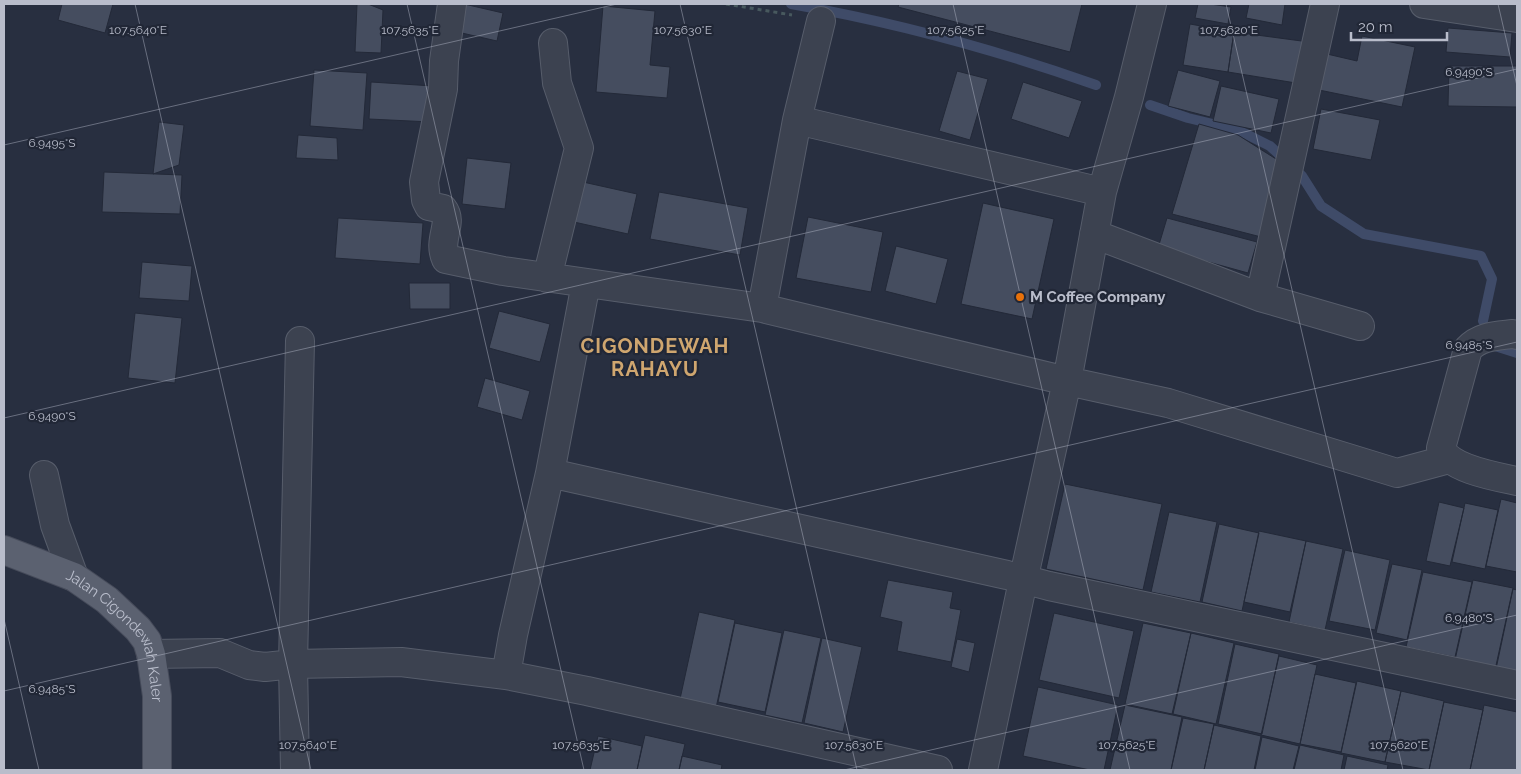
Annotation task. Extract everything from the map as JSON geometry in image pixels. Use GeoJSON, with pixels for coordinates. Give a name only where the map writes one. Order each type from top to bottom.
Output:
{"type":"FeatureCollection","features":[{"type":"Feature","properties":{"kind":"main road","name":"Jalan Cigondewah Kaler"},"geometry":{"type":"LineString","coordinates":[[4,550],[74,577],[108,600],[138,629],[147,641],[151,654],[157,696],[157,770]]}},
{"type":"Feature","properties":{"kind":"street"},"geometry":{"type":"LineString","coordinates":[[452,4],[444,61],[443,89],[424,182],[429,206],[443,209],[448,220],[442,244],[446,259],[503,272],[762,308],[1067,381],[1168,403],[1397,473],[1449,459]]}},
{"type":"Feature","properties":{"kind":"street"},"geometry":{"type":"LineString","coordinates":[[984,770],[1023,580],[1067,381],[1102,192],[1129,98],[1152,4]]}},
{"type":"Feature","properties":{"kind":"street"},"geometry":{"type":"LineString","coordinates":[[1260,297],[1325,4]]}},
{"type":"Feature","properties":{"kind":"street"},"geometry":{"type":"LineString","coordinates":[[1424,4],[1517,18]]}},
{"type":"Feature","properties":{"kind":"street"},"geometry":{"type":"LineString","coordinates":[[762,308],[797,120],[821,21]]}},
{"type":"Feature","properties":{"kind":"street"},"geometry":{"type":"LineString","coordinates":[[547,278],[579,148],[557,83],[553,43]]}},
{"type":"Feature","properties":{"kind":"street"},"geometry":{"type":"LineString","coordinates":[[797,120],[1102,192]]}},
{"type":"Feature","properties":{"kind":"street"},"geometry":{"type":"LineString","coordinates":[[1094,234],[1260,297],[1360,326]]}},
{"type":"Feature","properties":{"kind":"street"},"geometry":{"type":"LineString","coordinates":[[506,675],[513,635],[550,473],[586,283]]}},
{"type":"Feature","properties":{"kind":"street"},"geometry":{"type":"LineString","coordinates":[[1517,335],[1484,338],[1474,342],[1468,349],[1441,442],[1442,452],[1449,459],[1479,472],[1517,481]]}},
{"type":"Feature","properties":{"kind":"street"},"geometry":{"type":"LineString","coordinates":[[295,770],[293,664],[300,341]]}},
{"type":"Feature","properties":{"kind":"street"},"geometry":{"type":"LineString","coordinates":[[550,473],[1023,580],[1517,685]]}},
{"type":"Feature","properties":{"kind":"street"},"geometry":{"type":"LineString","coordinates":[[44,475],[54,524],[74,577]]}},
{"type":"Feature","properties":{"kind":"street"},"geometry":{"type":"LineString","coordinates":[[151,654],[220,653],[249,665],[265,667],[293,664],[401,662],[506,675],[587,691],[938,770]]}},
{"type":"Feature","properties":{"kind":"path"},"geometry":{"type":"LineString","coordinates":[[726,4],[821,21]]}},
{"type":"Feature","properties":{"kind":"building"},"geometry":{"type":"Polygon","coordinates":[[[62,4],[113,4],[105,33],[58,20],[62,4]]]}},
{"type":"Feature","properties":{"kind":"building"},"geometry":{"type":"Polygon","coordinates":[[[357,4],[368,4],[383,10],[381,53],[355,52],[357,4]]]}},
{"type":"Feature","properties":{"kind":"building"},"geometry":{"type":"Polygon","coordinates":[[[464,4],[503,13],[497,41],[453,31],[464,4]]]}},
{"type":"Feature","properties":{"kind":"building"},"geometry":{"type":"Polygon","coordinates":[[[899,4],[1082,4],[1070,52],[898,7],[899,4]]]}},
{"type":"Feature","properties":{"kind":"building"},"geometry":{"type":"Polygon","coordinates":[[[1198,4],[1231,7],[1228,24],[1195,18],[1198,4]]]}},
{"type":"Feature","properties":{"kind":"building"},"geometry":{"type":"Polygon","coordinates":[[[1249,4],[1285,4],[1282,25],[1246,18],[1249,4]]]}},
{"type":"Feature","properties":{"kind":"building"},"geometry":{"type":"Polygon","coordinates":[[[603,6],[655,11],[650,65],[670,67],[667,98],[596,92],[603,6]]]}},
{"type":"Feature","properties":{"kind":"building"},"geometry":{"type":"Polygon","coordinates":[[[1190,24],[1234,32],[1228,72],[1183,65],[1190,24]]]}},
{"type":"Feature","properties":{"kind":"building"},"geometry":{"type":"Polygon","coordinates":[[[1448,28],[1512,33],[1510,57],[1446,52],[1448,28]]]}},
{"type":"Feature","properties":{"kind":"building"},"geometry":{"type":"Polygon","coordinates":[[[1234,32],[1309,42],[1302,84],[1228,72],[1234,32]]]}},
{"type":"Feature","properties":{"kind":"building"},"geometry":{"type":"Polygon","coordinates":[[[1362,36],[1415,47],[1402,107],[1319,90],[1327,54],[1357,61],[1362,36]]]}},
{"type":"Feature","properties":{"kind":"building"},"geometry":{"type":"Polygon","coordinates":[[[1449,66],[1517,66],[1517,107],[1448,106],[1449,66]]]}},
{"type":"Feature","properties":{"kind":"building"},"geometry":{"type":"Polygon","coordinates":[[[314,70],[367,73],[363,130],[310,126],[314,70]]]}},
{"type":"Feature","properties":{"kind":"building"},"geometry":{"type":"Polygon","coordinates":[[[1178,70],[1220,81],[1210,117],[1168,106],[1178,70]]]}},
{"type":"Feature","properties":{"kind":"building"},"geometry":{"type":"Polygon","coordinates":[[[957,71],[988,79],[970,140],[939,131],[957,71]]]}},
{"type":"Feature","properties":{"kind":"building"},"geometry":{"type":"Polygon","coordinates":[[[371,82],[433,86],[431,122],[369,119],[371,82]]]}},
{"type":"Feature","properties":{"kind":"building"},"geometry":{"type":"Polygon","coordinates":[[[1023,82],[1082,101],[1069,138],[1011,119],[1023,82]]]}},
{"type":"Feature","properties":{"kind":"building"},"geometry":{"type":"Polygon","coordinates":[[[1221,86],[1279,99],[1271,133],[1213,121],[1221,86]]]}},
{"type":"Feature","properties":{"kind":"building"},"geometry":{"type":"Polygon","coordinates":[[[1321,109],[1380,120],[1371,160],[1313,149],[1321,109]]]}},
{"type":"Feature","properties":{"kind":"building"},"geometry":{"type":"Polygon","coordinates":[[[159,122],[184,125],[179,165],[153,174],[159,122]]]}},
{"type":"Feature","properties":{"kind":"building"},"geometry":{"type":"Polygon","coordinates":[[[1199,124],[1238,135],[1284,164],[1265,238],[1172,214],[1199,124]]]}},
{"type":"Feature","properties":{"kind":"building"},"geometry":{"type":"Polygon","coordinates":[[[298,135],[337,138],[338,160],[296,158],[298,135]]]}},
{"type":"Feature","properties":{"kind":"building"},"geometry":{"type":"Polygon","coordinates":[[[467,158],[511,163],[505,209],[462,204],[467,158]]]}},
{"type":"Feature","properties":{"kind":"building"},"geometry":{"type":"Polygon","coordinates":[[[104,172],[182,175],[180,214],[102,212],[104,172]]]}},
{"type":"Feature","properties":{"kind":"building"},"geometry":{"type":"Polygon","coordinates":[[[583,182],[637,194],[628,234],[574,222],[583,182]]]}},
{"type":"Feature","properties":{"kind":"building"},"geometry":{"type":"Polygon","coordinates":[[[659,192],[748,208],[740,255],[650,239],[659,192]]]}},
{"type":"Feature","properties":{"kind":"building"},"geometry":{"type":"Polygon","coordinates":[[[983,203],[1054,219],[1032,319],[961,304],[983,203]]]}},
{"type":"Feature","properties":{"kind":"building"},"geometry":{"type":"Polygon","coordinates":[[[808,217],[883,232],[871,292],[796,278],[808,217]]]}},
{"type":"Feature","properties":{"kind":"building"},"geometry":{"type":"Polygon","coordinates":[[[338,218],[423,223],[420,264],[335,258],[338,218]]]}},
{"type":"Feature","properties":{"kind":"building"},"geometry":{"type":"Polygon","coordinates":[[[1167,218],[1257,242],[1248,273],[1158,248],[1167,218]]]}},
{"type":"Feature","properties":{"kind":"building"},"geometry":{"type":"Polygon","coordinates":[[[896,246],[948,259],[936,304],[885,291],[896,246]]]}},
{"type":"Feature","properties":{"kind":"building"},"geometry":{"type":"Polygon","coordinates":[[[142,262],[192,266],[189,301],[139,298],[142,262]]]}},
{"type":"Feature","properties":{"kind":"building"},"geometry":{"type":"Polygon","coordinates":[[[409,283],[450,283],[450,309],[410,309],[409,283]]]}},
{"type":"Feature","properties":{"kind":"building"},"geometry":{"type":"Polygon","coordinates":[[[499,311],[550,324],[540,362],[489,348],[499,311]]]}},
{"type":"Feature","properties":{"kind":"building"},"geometry":{"type":"Polygon","coordinates":[[[135,313],[182,318],[175,383],[128,378],[135,313]]]}},
{"type":"Feature","properties":{"kind":"building"},"geometry":{"type":"Polygon","coordinates":[[[485,378],[530,391],[522,420],[477,407],[485,378]]]}},
{"type":"Feature","properties":{"kind":"building"},"geometry":{"type":"Polygon","coordinates":[[[1065,484],[1162,504],[1143,590],[1046,569],[1065,484]]]}},
{"type":"Feature","properties":{"kind":"building"},"geometry":{"type":"Polygon","coordinates":[[[1501,499],[1517,503],[1517,572],[1486,566],[1501,499]]]}},
{"type":"Feature","properties":{"kind":"building"},"geometry":{"type":"Polygon","coordinates":[[[1439,502],[1464,508],[1450,566],[1426,561],[1439,502]]]}},
{"type":"Feature","properties":{"kind":"building"},"geometry":{"type":"Polygon","coordinates":[[[1465,503],[1498,510],[1485,569],[1452,562],[1465,503]]]}},
{"type":"Feature","properties":{"kind":"building"},"geometry":{"type":"Polygon","coordinates":[[[1169,512],[1217,522],[1200,602],[1151,592],[1169,512]]]}},
{"type":"Feature","properties":{"kind":"building"},"geometry":{"type":"Polygon","coordinates":[[[1219,524],[1259,533],[1242,611],[1202,602],[1219,524]]]}},
{"type":"Feature","properties":{"kind":"building"},"geometry":{"type":"Polygon","coordinates":[[[1259,531],[1306,541],[1290,612],[1244,602],[1259,531]]]}},
{"type":"Feature","properties":{"kind":"building"},"geometry":{"type":"Polygon","coordinates":[[[1306,541],[1343,549],[1325,630],[1289,622],[1306,541]]]}},
{"type":"Feature","properties":{"kind":"building"},"geometry":{"type":"Polygon","coordinates":[[[1345,550],[1390,560],[1375,630],[1329,621],[1345,550]]]}},
{"type":"Feature","properties":{"kind":"building"},"geometry":{"type":"Polygon","coordinates":[[[1392,564],[1422,570],[1407,640],[1376,633],[1392,564]]]}},
{"type":"Feature","properties":{"kind":"building"},"geometry":{"type":"Polygon","coordinates":[[[1423,572],[1472,582],[1455,657],[1406,647],[1423,572]]]}},
{"type":"Feature","properties":{"kind":"building"},"geometry":{"type":"Polygon","coordinates":[[[888,580],[953,592],[950,608],[961,610],[951,662],[897,651],[902,622],[880,617],[888,580]]]}},
{"type":"Feature","properties":{"kind":"building"},"geometry":{"type":"Polygon","coordinates":[[[1473,580],[1513,588],[1495,670],[1455,660],[1473,580]]]}},
{"type":"Feature","properties":{"kind":"building"},"geometry":{"type":"Polygon","coordinates":[[[1513,589],[1517,590],[1517,674],[1496,669],[1513,589]]]}},
{"type":"Feature","properties":{"kind":"building"},"geometry":{"type":"Polygon","coordinates":[[[699,612],[735,620],[716,708],[680,699],[699,612]]]}},
{"type":"Feature","properties":{"kind":"building"},"geometry":{"type":"Polygon","coordinates":[[[1054,613],[1134,631],[1119,698],[1039,680],[1054,613]]]}},
{"type":"Feature","properties":{"kind":"building"},"geometry":{"type":"Polygon","coordinates":[[[735,623],[782,633],[765,712],[718,702],[735,623]]]}},
{"type":"Feature","properties":{"kind":"building"},"geometry":{"type":"Polygon","coordinates":[[[1143,623],[1191,633],[1172,714],[1125,704],[1143,623]]]}},
{"type":"Feature","properties":{"kind":"building"},"geometry":{"type":"Polygon","coordinates":[[[784,630],[821,638],[802,723],[765,715],[784,630]]]}},
{"type":"Feature","properties":{"kind":"building"},"geometry":{"type":"Polygon","coordinates":[[[1191,633],[1234,643],[1216,724],[1173,714],[1191,633]]]}},
{"type":"Feature","properties":{"kind":"building"},"geometry":{"type":"Polygon","coordinates":[[[822,638],[862,647],[843,732],[804,723],[822,638]]]}},
{"type":"Feature","properties":{"kind":"building"},"geometry":{"type":"Polygon","coordinates":[[[957,639],[975,643],[969,672],[951,667],[957,639]]]}},
{"type":"Feature","properties":{"kind":"building"},"geometry":{"type":"Polygon","coordinates":[[[1235,644],[1279,654],[1262,734],[1218,724],[1235,644]]]}},
{"type":"Feature","properties":{"kind":"building"},"geometry":{"type":"Polygon","coordinates":[[[1279,656],[1317,665],[1300,744],[1261,735],[1279,656]]]}},
{"type":"Feature","properties":{"kind":"building"},"geometry":{"type":"Polygon","coordinates":[[[1315,674],[1356,683],[1341,752],[1300,744],[1315,674]]]}},
{"type":"Feature","properties":{"kind":"building"},"geometry":{"type":"Polygon","coordinates":[[[1357,681],[1401,691],[1385,762],[1341,753],[1357,681]]]}},
{"type":"Feature","properties":{"kind":"building"},"geometry":{"type":"Polygon","coordinates":[[[1038,687],[1118,705],[1104,770],[1090,770],[1023,756],[1038,687]]]}},
{"type":"Feature","properties":{"kind":"building"},"geometry":{"type":"Polygon","coordinates":[[[1401,691],[1444,701],[1429,770],[1385,762],[1401,691]]]}},
{"type":"Feature","properties":{"kind":"building"},"geometry":{"type":"Polygon","coordinates":[[[1444,702],[1483,710],[1470,770],[1429,770],[1444,702]]]}},
{"type":"Feature","properties":{"kind":"building"},"geometry":{"type":"Polygon","coordinates":[[[1125,705],[1182,717],[1171,770],[1110,770],[1125,705]]]}},
{"type":"Feature","properties":{"kind":"building"},"geometry":{"type":"Polygon","coordinates":[[[1484,705],[1517,712],[1517,770],[1470,770],[1484,705]]]}},
{"type":"Feature","properties":{"kind":"building"},"geometry":{"type":"Polygon","coordinates":[[[1183,718],[1214,724],[1204,770],[1171,770],[1183,718]]]}},
{"type":"Feature","properties":{"kind":"building"},"geometry":{"type":"Polygon","coordinates":[[[1214,725],[1261,736],[1254,770],[1204,770],[1214,725]]]}},
{"type":"Feature","properties":{"kind":"building"},"geometry":{"type":"Polygon","coordinates":[[[645,735],[685,744],[679,770],[637,770],[645,735]]]}},
{"type":"Feature","properties":{"kind":"building"},"geometry":{"type":"Polygon","coordinates":[[[598,736],[642,746],[637,770],[590,770],[598,736]]]}},
{"type":"Feature","properties":{"kind":"building"},"geometry":{"type":"Polygon","coordinates":[[[1262,737],[1299,746],[1293,770],[1255,770],[1262,737]]]}},
{"type":"Feature","properties":{"kind":"building"},"geometry":{"type":"Polygon","coordinates":[[[1300,745],[1344,755],[1341,770],[1294,770],[1300,745]]]}},
{"type":"Feature","properties":{"kind":"building"},"geometry":{"type":"Polygon","coordinates":[[[682,756],[722,765],[721,770],[679,770],[682,756]]]}},
{"type":"Feature","properties":{"kind":"building"},"geometry":{"type":"Polygon","coordinates":[[[1347,756],[1388,765],[1387,770],[1344,770],[1347,756]]]}},
{"type":"Feature","properties":{"kind":"waterway"},"geometry":{"type":"LineString","coordinates":[[791,4],[868,19],[945,38],[1021,60],[1096,85]]}},
{"type":"Feature","properties":{"kind":"waterway"},"geometry":{"type":"LineString","coordinates":[[1150,105],[1188,118],[1238,130],[1270,146],[1302,176],[1321,206],[1364,234],[1481,256],[1492,279],[1483,321]]}},
{"type":"Feature","properties":{"kind":"waterway"},"geometry":{"type":"LineString","coordinates":[[1495,346],[1517,353]]}},
{"type":"Feature","properties":{"kind":"place","name":"M Coffee Company"},"geometry":{"type":"Point","coordinates":[1020,297]}},
{"type":"Feature","properties":{"kind":"district","name":"CIGONDEWAH RAHAYU"},"geometry":{"type":"Point","coordinates":[655,358]}}]}
